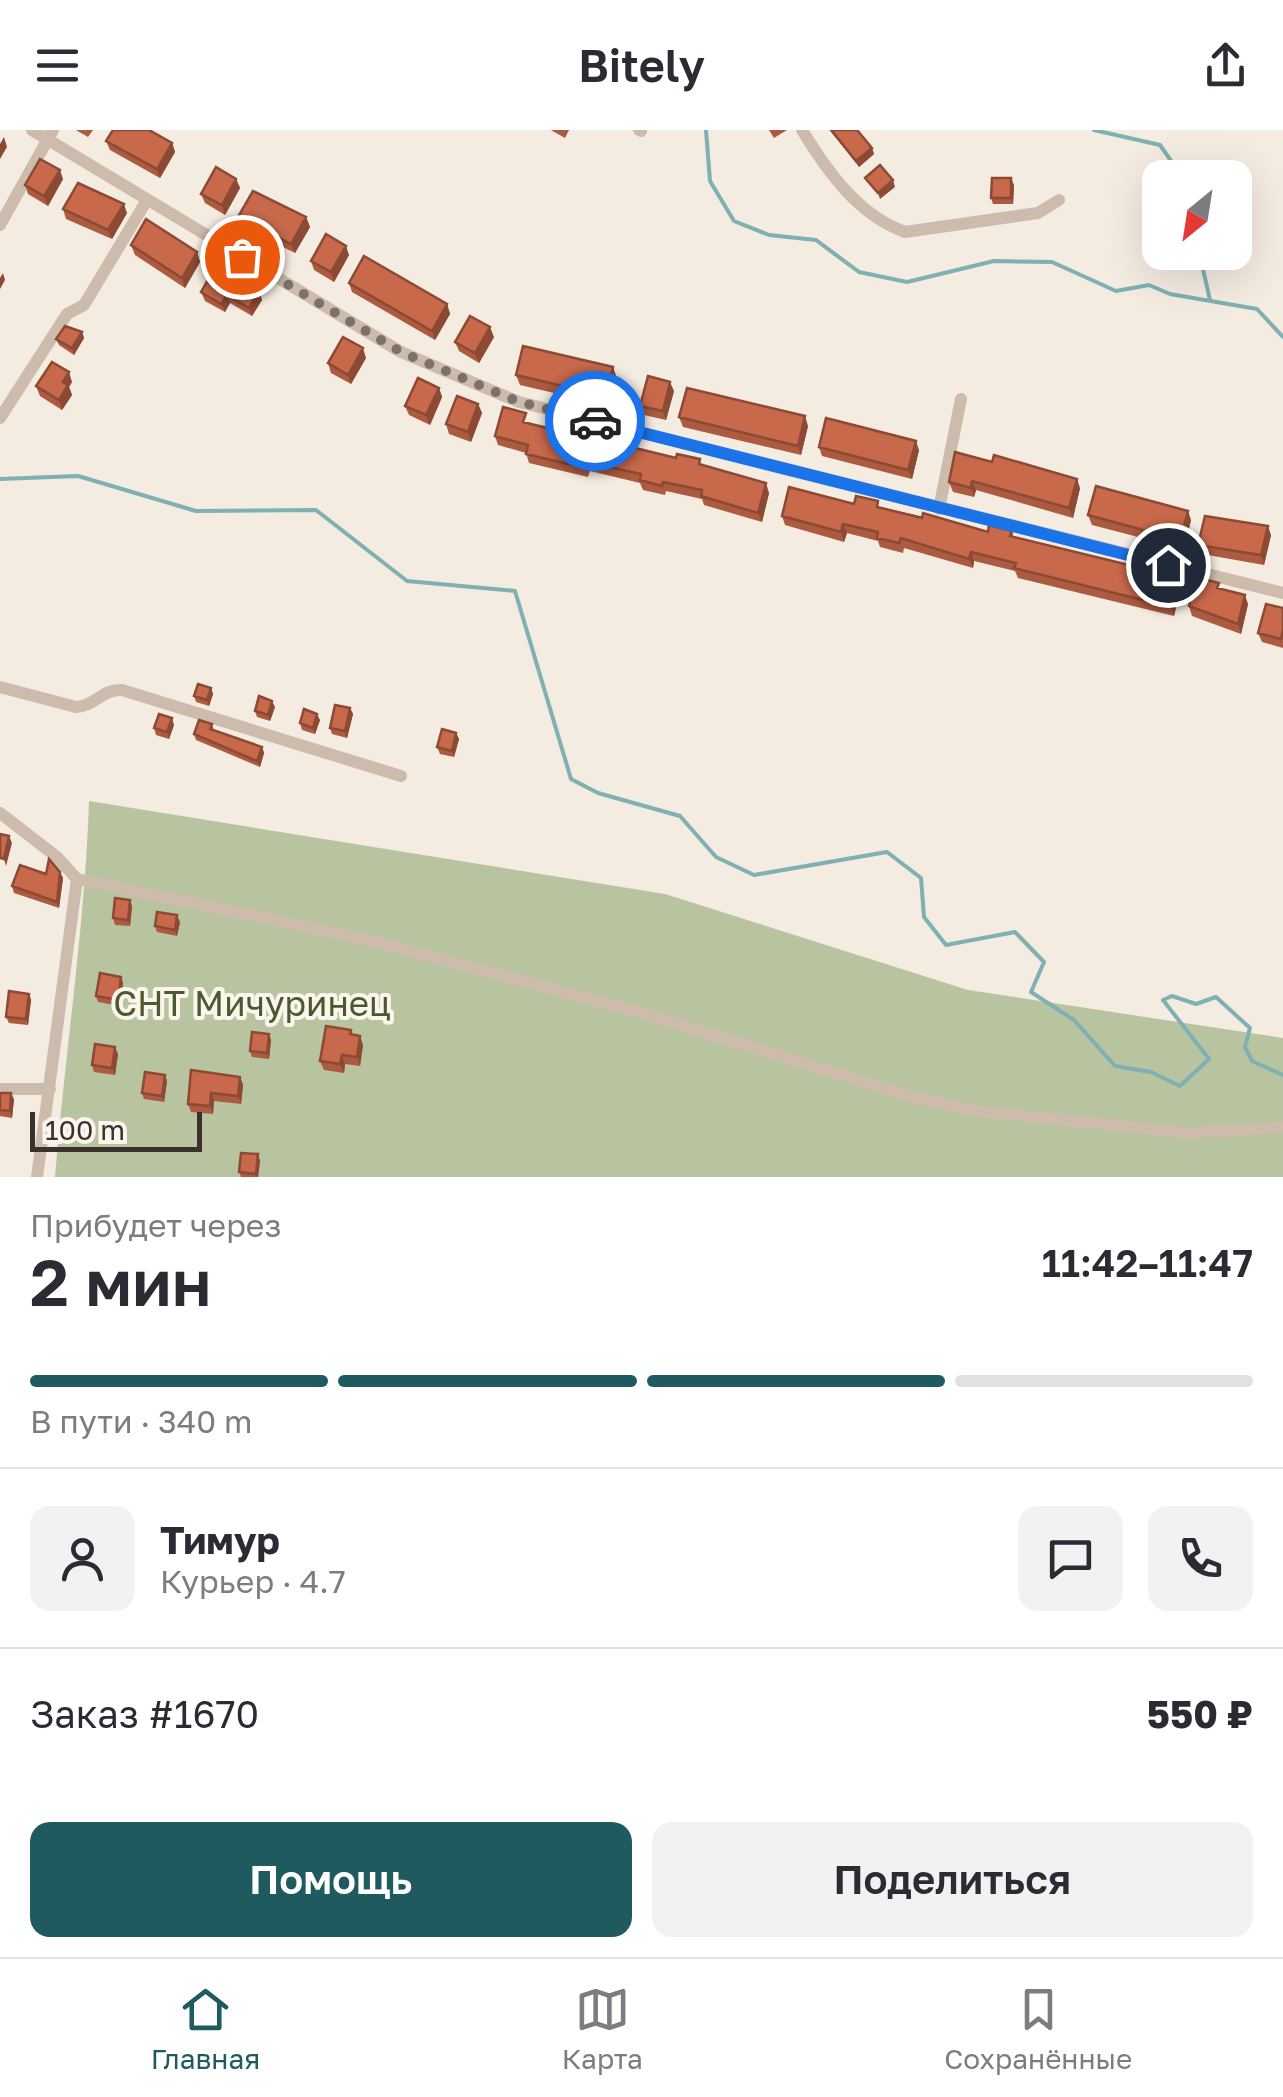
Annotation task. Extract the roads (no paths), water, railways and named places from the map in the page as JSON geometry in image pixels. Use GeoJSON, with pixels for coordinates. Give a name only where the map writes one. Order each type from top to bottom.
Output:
{"type":"FeatureCollection","features":[{"type":"Feature","properties":{"kind":"street"},"geometry":{"type":"LineString","coordinates":[[32,130],[50,135],[147,200],[401,352],[519,402],[1283,593]]}},
{"type":"Feature","properties":{"kind":"street"},"geometry":{"type":"LineString","coordinates":[[802,130],[852,197],[890,226],[905,232],[1038,213],[1059,200]]}},
{"type":"Feature","properties":{"kind":"street"},"geometry":{"type":"LineString","coordinates":[[0,225],[50,135]]}},
{"type":"Feature","properties":{"kind":"street"},"geometry":{"type":"LineString","coordinates":[[0,418],[67,314],[84,305],[147,200]]}},
{"type":"Feature","properties":{"kind":"street"},"geometry":{"type":"LineString","coordinates":[[939,509],[961,400]]}},
{"type":"Feature","properties":{"kind":"street"},"geometry":{"type":"LineString","coordinates":[[0,686],[76,707],[87,706],[110,690],[122,690],[402,776]]}},
{"type":"Feature","properties":{"kind":"street"},"geometry":{"type":"LineString","coordinates":[[1,815],[57,856],[77,879],[370,940],[642,1013],[906,1095],[975,1111],[1188,1133],[1283,1127]]}},
{"type":"Feature","properties":{"kind":"street"},"geometry":{"type":"LineString","coordinates":[[37,1177],[77,879]]}},
{"type":"Feature","properties":{"kind":"street"},"geometry":{"type":"LineString","coordinates":[[0,1090],[50,1089]]}},
{"type":"Feature","properties":{"kind":"waterway"},"geometry":{"type":"LineString","coordinates":[[706,130],[710,181],[734,221],[769,235],[816,240],[859,272],[907,282],[994,261],[1052,262],[1116,291],[1149,285],[1170,294],[1257,309],[1283,337]]}},
{"type":"Feature","properties":{"kind":"waterway"},"geometry":{"type":"LineString","coordinates":[[1094,130],[1160,145],[1170,160]]}},
{"type":"Feature","properties":{"kind":"waterway"},"geometry":{"type":"LineString","coordinates":[[1203,270],[1210,300]]}},
{"type":"Feature","properties":{"kind":"waterway"},"geometry":{"type":"LineString","coordinates":[[0,479],[78,476],[196,511],[316,510],[407,581],[515,591],[571,779],[598,793],[680,816],[716,857],[754,875],[887,852],[921,878],[924,917],[946,945],[1015,932],[1044,962],[1031,992],[1074,1020],[1115,1066],[1151,1072],[1180,1086],[1209,1059],[1163,1000],[1172,996],[1196,1004],[1216,997],[1250,1028],[1245,1047],[1252,1061],[1283,1075]]}},
{"type":"Feature","properties":{"kind":"park label","name":"СНТ Мичуринец"},"geometry":{"type":"Point","coordinates":[252,1003]}}]}
